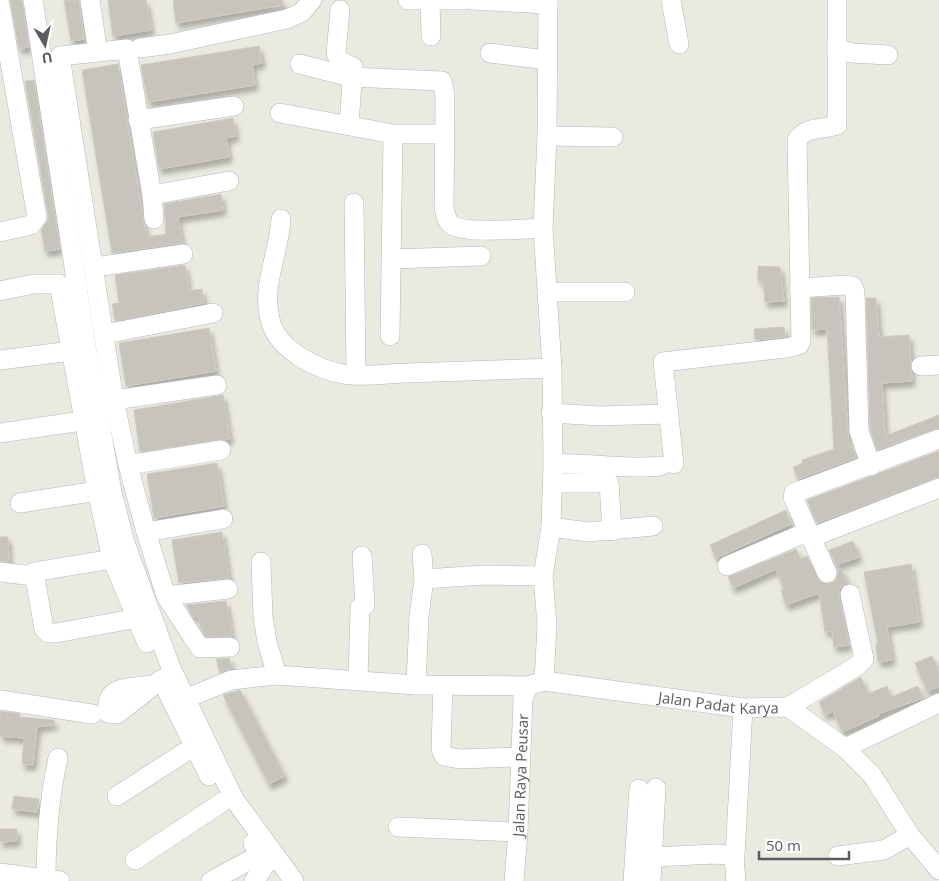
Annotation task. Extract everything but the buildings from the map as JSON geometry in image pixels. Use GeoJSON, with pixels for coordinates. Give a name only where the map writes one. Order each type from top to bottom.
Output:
{"type":"FeatureCollection","features":[{"type":"Feature","properties":{"kind":"street"},"geometry":{"type":"LineString","coordinates":[[34,0],[112,492],[125,543],[171,668],[234,799],[294,881]]}},
{"type":"Feature","properties":{"kind":"street"},"geometry":{"type":"LineString","coordinates":[[90,0],[96,40]]}},
{"type":"Feature","properties":{"kind":"street"},"geometry":{"type":"LineString","coordinates":[[140,48],[170,44],[287,19],[302,12],[312,0]]}},
{"type":"Feature","properties":{"kind":"street"},"geometry":{"type":"LineString","coordinates":[[408,0],[464,0]]}},
{"type":"Feature","properties":{"kind":"street"},"geometry":{"type":"LineString","coordinates":[[430,0],[431,36]]}},
{"type":"Feature","properties":{"kind":"street"},"geometry":{"type":"LineString","coordinates":[[472,0],[548,2]]}},
{"type":"Feature","properties":{"kind":"street"},"geometry":{"type":"LineString","coordinates":[[671,0],[679,44]]}},
{"type":"Feature","properties":{"kind":"street"},"geometry":{"type":"LineString","coordinates":[[553,464],[577,462],[644,468],[667,465],[669,414],[662,362],[799,345],[801,340],[797,140],[804,133],[837,125],[837,0]]}},
{"type":"Feature","properties":{"kind":"street","name":"Jalan Raya Peusar"},"geometry":{"type":"LineString","coordinates":[[514,881],[518,832],[523,698],[536,684],[547,624],[543,576],[551,527],[553,464],[552,368],[543,228],[547,136],[548,2]]}},
{"type":"Feature","properties":{"kind":"street"},"geometry":{"type":"LineString","coordinates":[[0,5],[5,68],[37,217],[31,225],[0,232]]}},
{"type":"Feature","properties":{"kind":"street"},"geometry":{"type":"LineString","coordinates":[[340,10],[336,53],[338,60],[353,67],[350,77],[349,125]]}},
{"type":"Feature","properties":{"kind":"street"},"geometry":{"type":"LineString","coordinates":[[154,218],[152,195],[127,49],[60,56],[104,334],[97,491],[112,559],[138,618],[157,682],[224,801],[261,854],[266,866],[254,881]]}},
{"type":"Feature","properties":{"kind":"street"},"geometry":{"type":"LineString","coordinates":[[837,49],[852,53],[888,55]]}},
{"type":"Feature","properties":{"kind":"street"},"geometry":{"type":"LineString","coordinates":[[490,53],[547,60]]}},
{"type":"Feature","properties":{"kind":"street"},"geometry":{"type":"LineString","coordinates":[[300,64],[350,77],[442,81],[445,95],[443,134],[444,208],[447,220],[451,225],[470,230],[543,228]]}},
{"type":"Feature","properties":{"kind":"street"},"geometry":{"type":"LineString","coordinates":[[138,120],[234,106]]}},
{"type":"Feature","properties":{"kind":"street"},"geometry":{"type":"LineString","coordinates":[[280,113],[393,134],[443,134]]}},
{"type":"Feature","properties":{"kind":"street"},"geometry":{"type":"LineString","coordinates":[[390,336],[393,134]]}},
{"type":"Feature","properties":{"kind":"street"},"geometry":{"type":"LineString","coordinates":[[547,136],[613,137]]}},
{"type":"Feature","properties":{"kind":"street"},"geometry":{"type":"LineString","coordinates":[[152,195],[229,181]]}},
{"type":"Feature","properties":{"kind":"street"},"geometry":{"type":"LineString","coordinates":[[354,203],[356,374]]}},
{"type":"Feature","properties":{"kind":"street"},"geometry":{"type":"LineString","coordinates":[[281,219],[280,241],[273,257],[268,280],[268,305],[272,325],[283,342],[308,362],[345,375],[552,368]]}},
{"type":"Feature","properties":{"kind":"street"},"geometry":{"type":"LineString","coordinates":[[94,267],[183,254]]}},
{"type":"Feature","properties":{"kind":"street"},"geometry":{"type":"LineString","coordinates":[[391,258],[481,256]]}},
{"type":"Feature","properties":{"kind":"street"},"geometry":{"type":"LineString","coordinates":[[0,291],[33,284],[59,284],[71,351],[99,413],[128,465],[166,596],[200,648],[230,647]]}},
{"type":"Feature","properties":{"kind":"street"},"geometry":{"type":"LineString","coordinates":[[799,288],[846,285],[853,287],[855,292],[859,431],[871,466]]}},
{"type":"Feature","properties":{"kind":"street"},"geometry":{"type":"LineString","coordinates":[[547,292],[626,292]]}},
{"type":"Feature","properties":{"kind":"street"},"geometry":{"type":"LineString","coordinates":[[104,334],[213,313]]}},
{"type":"Feature","properties":{"kind":"street"},"geometry":{"type":"LineString","coordinates":[[0,360],[71,351]]}},
{"type":"Feature","properties":{"kind":"street"},"geometry":{"type":"LineString","coordinates":[[0,433],[99,413],[217,385]]}},
{"type":"Feature","properties":{"kind":"street"},"geometry":{"type":"LineString","coordinates":[[0,425],[99,413]]}},
{"type":"Feature","properties":{"kind":"street"},"geometry":{"type":"LineString","coordinates":[[552,413],[599,416],[669,414]]}},
{"type":"Feature","properties":{"kind":"street"},"geometry":{"type":"LineString","coordinates":[[827,573],[793,497],[794,492],[871,466],[939,439]]}},
{"type":"Feature","properties":{"kind":"street"},"geometry":{"type":"LineString","coordinates":[[128,465],[221,450]]}},
{"type":"Feature","properties":{"kind":"street"},"geometry":{"type":"LineString","coordinates":[[552,483],[608,482],[612,531]]}},
{"type":"Feature","properties":{"kind":"street"},"geometry":{"type":"LineString","coordinates":[[727,566],[939,488]]}},
{"type":"Feature","properties":{"kind":"street"},"geometry":{"type":"LineString","coordinates":[[20,503],[97,491]]}},
{"type":"Feature","properties":{"kind":"street"},"geometry":{"type":"LineString","coordinates":[[146,532],[223,519]]}},
{"type":"Feature","properties":{"kind":"street"},"geometry":{"type":"LineString","coordinates":[[551,527],[588,532],[652,526]]}},
{"type":"Feature","properties":{"kind":"street"},"geometry":{"type":"LineString","coordinates":[[416,685],[419,616],[424,579],[422,554]]}},
{"type":"Feature","properties":{"kind":"street"},"geometry":{"type":"LineString","coordinates":[[358,680],[360,608],[365,605],[362,556]]}},
{"type":"Feature","properties":{"kind":"street"},"geometry":{"type":"LineString","coordinates":[[112,559],[35,571],[33,576],[44,629],[48,633],[138,618]]}},
{"type":"Feature","properties":{"kind":"street"},"geometry":{"type":"LineString","coordinates":[[262,562],[263,616],[267,642],[277,675]]}},
{"type":"Feature","properties":{"kind":"street"},"geometry":{"type":"LineString","coordinates":[[0,572],[33,576]]}},
{"type":"Feature","properties":{"kind":"street"},"geometry":{"type":"LineString","coordinates":[[424,579],[484,574],[543,576]]}},
{"type":"Feature","properties":{"kind":"street"},"geometry":{"type":"LineString","coordinates":[[166,596],[228,589]]}},
{"type":"Feature","properties":{"kind":"street"},"geometry":{"type":"LineString","coordinates":[[788,707],[858,666],[864,659],[850,594]]}},
{"type":"Feature","properties":{"kind":"street","name":"Jalan Padat Karya"},"geometry":{"type":"LineString","coordinates":[[185,699],[230,680],[277,675],[416,685],[536,684],[743,708],[788,707],[845,748],[872,775],[910,835],[939,870]]}},
{"type":"Feature","properties":{"kind":"street"},"geometry":{"type":"LineString","coordinates":[[443,685],[441,749],[444,756],[459,759],[520,757]]}},
{"type":"Feature","properties":{"kind":"street"},"geometry":{"type":"LineString","coordinates":[[0,700],[92,714]]}},
{"type":"Feature","properties":{"kind":"street"},"geometry":{"type":"LineString","coordinates":[[845,748],[939,703]]}},
{"type":"Feature","properties":{"kind":"street"},"geometry":{"type":"LineString","coordinates":[[736,881],[734,856],[743,708]]}},
{"type":"Feature","properties":{"kind":"street"},"geometry":{"type":"LineString","coordinates":[[117,796],[193,747]]}},
{"type":"Feature","properties":{"kind":"street"},"geometry":{"type":"LineString","coordinates":[[0,872],[53,880],[46,832],[50,791],[58,758]]}},
{"type":"Feature","properties":{"kind":"street"},"geometry":{"type":"LineString","coordinates":[[648,795],[645,856],[651,881]]}},
{"type":"Feature","properties":{"kind":"street"},"geometry":{"type":"LineString","coordinates":[[135,860],[224,801]]}},
{"type":"Feature","properties":{"kind":"street"},"geometry":{"type":"LineString","coordinates":[[398,827],[518,832]]}},
{"type":"Feature","properties":{"kind":"street"},"geometry":{"type":"LineString","coordinates":[[838,856],[884,850],[910,835]]}},
{"type":"Feature","properties":{"kind":"street"},"geometry":{"type":"LineString","coordinates":[[211,881],[261,854]]}},
{"type":"Feature","properties":{"kind":"street"},"geometry":{"type":"LineString","coordinates":[[645,856],[716,854],[734,856]]}},
{"type":"Feature","properties":{"kind":"street"},"geometry":{"type":"LineString","coordinates":[[633,881],[645,856]]}}]}
